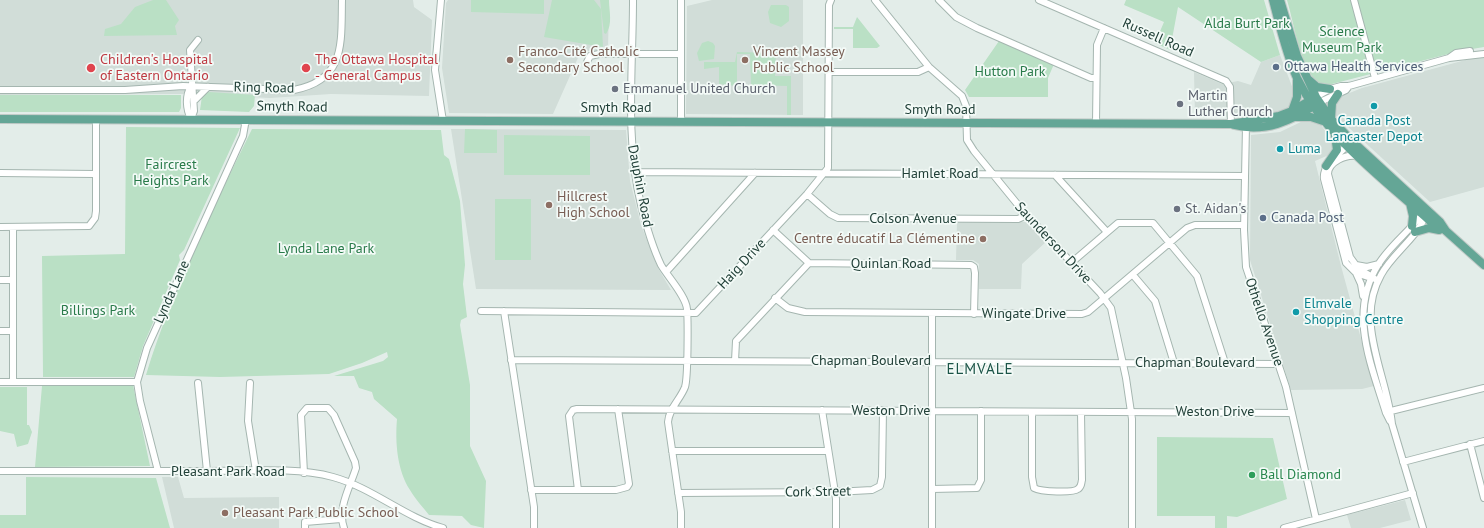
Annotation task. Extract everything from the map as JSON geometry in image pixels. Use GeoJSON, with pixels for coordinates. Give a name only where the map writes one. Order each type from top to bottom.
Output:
{"type":"FeatureCollection","features":[{"type":"Feature","properties":{"kind":"main road"},"geometry":{"type":"LineString","coordinates":[[1273,0],[1290,61],[1297,78],[1315,101],[1335,134],[1337,150],[1326,166]]}},
{"type":"Feature","properties":{"kind":"main road"},"geometry":{"type":"LineString","coordinates":[[1280,0],[1295,52],[1315,101]]}},
{"type":"Feature","properties":{"kind":"main road"},"geometry":{"type":"LineString","coordinates":[[1297,78],[1297,97],[1294,114],[1327,120],[1363,158],[1410,203],[1427,214]]}},
{"type":"Feature","properties":{"kind":"main road"},"geometry":{"type":"LineString","coordinates":[[1307,79],[1317,86],[1330,89]]}},
{"type":"Feature","properties":{"kind":"main road"},"geometry":{"type":"LineString","coordinates":[[1327,120],[1332,103],[1338,94]]}},
{"type":"Feature","properties":{"kind":"main road","name":"Smyth Road"},"geometry":{"type":"LineString","coordinates":[[0,119],[681,121],[966,124],[1096,123],[1231,124],[1268,127],[1294,114],[1315,101]]}},
{"type":"Feature","properties":{"kind":"main road"},"geometry":{"type":"LineString","coordinates":[[1335,134],[1350,143]]}},
{"type":"Feature","properties":{"kind":"main road"},"geometry":{"type":"LineString","coordinates":[[1363,158],[1484,265]]}},
{"type":"Feature","properties":{"kind":"main road"},"geometry":{"type":"LineString","coordinates":[[1410,203],[1414,229],[1428,228],[1446,231]]}},
{"type":"Feature","properties":{"kind":"street","name":"Ring Road"},"geometry":{"type":"LineString","coordinates":[[0,90],[118,90],[191,86],[294,90],[318,83],[331,71],[338,58],[340,47],[342,0]]}},
{"type":"Feature","properties":{"kind":"street"},"geometry":{"type":"LineString","coordinates":[[441,0],[435,70],[443,121]]}},
{"type":"Feature","properties":{"kind":"street","name":"Dauphin Road"},"geometry":{"type":"LineString","coordinates":[[633,0],[631,138],[635,172],[641,204],[651,240],[666,272],[686,304],[687,313]]}},
{"type":"Feature","properties":{"kind":"street"},"geometry":{"type":"LineString","coordinates":[[681,0],[681,121]]}},
{"type":"Feature","properties":{"kind":"street","name":"Haig Drive"},"geometry":{"type":"LineString","coordinates":[[687,313],[696,313],[807,194],[828,168],[829,5],[831,0]]}},
{"type":"Feature","properties":{"kind":"street","name":"Saunderson Drive"},"geometry":{"type":"LineString","coordinates":[[875,0],[929,67],[962,96],[966,106],[967,140],[992,174],[1027,215],[1104,298],[1110,308],[1131,411],[1132,528]]}},
{"type":"Feature","properties":{"kind":"street"},"geometry":{"type":"LineString","coordinates":[[939,0],[956,16],[977,28],[1091,78],[1096,78]]}},
{"type":"Feature","properties":{"kind":"street","name":"Russell Road"},"geometry":{"type":"LineString","coordinates":[[1039,0],[1226,81],[1230,87],[1231,124]]}},
{"type":"Feature","properties":{"kind":"street"},"geometry":{"type":"LineString","coordinates":[[1354,0],[1375,78]]}},
{"type":"Feature","properties":{"kind":"street"},"geometry":{"type":"LineString","coordinates":[[1096,123],[1097,45],[1104,28]]}},
{"type":"Feature","properties":{"kind":"street"},"geometry":{"type":"LineString","coordinates":[[191,119],[194,111],[194,102],[191,86],[190,49],[198,40]]}},
{"type":"Feature","properties":{"kind":"street"},"geometry":{"type":"LineString","coordinates":[[1449,58],[1456,53],[1484,50]]}},
{"type":"Feature","properties":{"kind":"street"},"geometry":{"type":"LineString","coordinates":[[587,62],[590,56],[595,55],[681,54]]}},
{"type":"Feature","properties":{"kind":"street"},"geometry":{"type":"LineString","coordinates":[[1315,101],[1330,89],[1349,86],[1449,58],[1484,54]]}},
{"type":"Feature","properties":{"kind":"street"},"geometry":{"type":"LineString","coordinates":[[828,72],[918,72],[929,67]]}},
{"type":"Feature","properties":{"kind":"street"},"geometry":{"type":"LineString","coordinates":[[191,86],[187,92],[187,111],[191,119]]}},
{"type":"Feature","properties":{"kind":"street"},"geometry":{"type":"LineString","coordinates":[[1315,101],[1338,94],[1346,90],[1349,86]]}},
{"type":"Feature","properties":{"kind":"street"},"geometry":{"type":"LineString","coordinates":[[194,102],[208,87]]}},
{"type":"Feature","properties":{"kind":"street"},"geometry":{"type":"LineString","coordinates":[[0,227],[89,226],[95,218],[96,211],[96,120]]}},
{"type":"Feature","properties":{"kind":"street","name":"Lynda Lane"},"geometry":{"type":"LineString","coordinates":[[158,471],[140,401],[137,382],[147,348],[243,136],[246,120]]}},
{"type":"Feature","properties":{"kind":"street","name":"Othello Avenue"},"geometry":{"type":"LineString","coordinates":[[1246,125],[1244,176],[1246,267],[1279,364],[1292,413],[1316,519]]}},
{"type":"Feature","properties":{"kind":"street"},"geometry":{"type":"LineString","coordinates":[[1350,143],[1326,166],[1323,173],[1324,179],[1346,263],[1356,273],[1361,284],[1364,299],[1363,325],[1391,411],[1392,424],[1423,528]]}},
{"type":"Feature","properties":{"kind":"street"},"geometry":{"type":"LineString","coordinates":[[1363,158],[1344,157],[1330,166],[1328,171],[1349,254],[1354,264],[1371,278]]}},
{"type":"Feature","properties":{"kind":"street","name":"Hamlet Road"},"geometry":{"type":"LineString","coordinates":[[635,172],[1244,176]]}},
{"type":"Feature","properties":{"kind":"street"},"geometry":{"type":"LineString","coordinates":[[666,272],[755,173]]}},
{"type":"Feature","properties":{"kind":"street"},"geometry":{"type":"LineString","coordinates":[[0,174],[95,174]]}},
{"type":"Feature","properties":{"kind":"street"},"geometry":{"type":"LineString","coordinates":[[1055,175],[1107,232]]}},
{"type":"Feature","properties":{"kind":"street","name":"Colson Avenue"},"geometry":{"type":"LineString","coordinates":[[807,194],[830,214],[838,218],[1018,219],[1027,215]]}},
{"type":"Feature","properties":{"kind":"street"},"geometry":{"type":"LineString","coordinates":[[1392,424],[1386,413],[1373,355],[1370,324],[1372,300],[1378,281],[1390,260],[1414,229],[1418,219],[1427,214]]}},
{"type":"Feature","properties":{"kind":"street"},"geometry":{"type":"LineString","coordinates":[[1071,263],[1118,223],[1148,222],[1156,226],[1197,276],[1225,363]]}},
{"type":"Feature","properties":{"kind":"street","name":"Wingate Drive"},"geometry":{"type":"LineString","coordinates":[[775,298],[788,308],[805,312],[1082,314],[1088,312],[1188,228],[1196,225],[1244,224]]}},
{"type":"Feature","properties":{"kind":"street"},"geometry":{"type":"LineString","coordinates":[[13,227],[13,382]]}},
{"type":"Feature","properties":{"kind":"street"},"geometry":{"type":"LineString","coordinates":[[1364,299],[1371,278],[1379,264],[1414,229]]}},
{"type":"Feature","properties":{"kind":"street"},"geometry":{"type":"LineString","coordinates":[[735,361],[736,341],[809,263],[773,230]]}},
{"type":"Feature","properties":{"kind":"street","name":"Quinlan Road"},"geometry":{"type":"LineString","coordinates":[[809,263],[971,265],[974,267],[975,273],[974,314]]}},
{"type":"Feature","properties":{"kind":"street"},"geometry":{"type":"LineString","coordinates":[[1354,264],[1367,267],[1379,264]]}},
{"type":"Feature","properties":{"kind":"street"},"geometry":{"type":"LineString","coordinates":[[1356,273],[1378,281]]}},
{"type":"Feature","properties":{"kind":"street"},"geometry":{"type":"LineString","coordinates":[[1133,275],[1155,302],[1174,363]]}},
{"type":"Feature","properties":{"kind":"street"},"geometry":{"type":"LineString","coordinates":[[0,280],[13,280]]}},
{"type":"Feature","properties":{"kind":"street"},"geometry":{"type":"LineString","coordinates":[[481,310],[687,313],[685,386],[671,410],[668,422],[678,493],[681,528]]}},
{"type":"Feature","properties":{"kind":"street"},"geometry":{"type":"LineString","coordinates":[[504,311],[531,490],[534,528]]}},
{"type":"Feature","properties":{"kind":"street"},"geometry":{"type":"LineString","coordinates":[[932,313],[932,528]]}},
{"type":"Feature","properties":{"kind":"street"},"geometry":{"type":"LineString","coordinates":[[0,331],[13,332]]}},
{"type":"Feature","properties":{"kind":"street","name":"Chapman Boulevard"},"geometry":{"type":"LineString","coordinates":[[511,360],[1279,364]]}},
{"type":"Feature","properties":{"kind":"street"},"geometry":{"type":"LineString","coordinates":[[0,382],[137,382]]}},
{"type":"Feature","properties":{"kind":"street"},"geometry":{"type":"LineString","coordinates":[[198,383],[207,471]]}},
{"type":"Feature","properties":{"kind":"street"},"geometry":{"type":"LineString","coordinates":[[250,383],[248,421],[256,471]]}},
{"type":"Feature","properties":{"kind":"street"},"geometry":{"type":"LineString","coordinates":[[1391,411],[1484,388]]}},
{"type":"Feature","properties":{"kind":"street"},"geometry":{"type":"LineString","coordinates":[[304,473],[301,415],[307,408],[328,408],[334,415],[355,462],[356,468],[341,519],[344,528]]}},
{"type":"Feature","properties":{"kind":"street","name":"Weston Drive"},"geometry":{"type":"LineString","coordinates":[[578,490],[569,416],[570,412],[577,409],[1292,413]]}},
{"type":"Feature","properties":{"kind":"street"},"geometry":{"type":"LineString","coordinates":[[531,490],[616,490],[627,487],[629,484],[618,409]]}},
{"type":"Feature","properties":{"kind":"street"},"geometry":{"type":"LineString","coordinates":[[822,410],[836,492],[836,528]]}},
{"type":"Feature","properties":{"kind":"street","name":"Cork Street"},"geometry":{"type":"LineString","coordinates":[[678,493],[836,492],[872,490],[880,486],[882,477],[883,410]]}},
{"type":"Feature","properties":{"kind":"street"},"geometry":{"type":"LineString","coordinates":[[932,489],[977,488],[981,480],[981,411]]}},
{"type":"Feature","properties":{"kind":"street"},"geometry":{"type":"LineString","coordinates":[[1032,412],[1032,477],[1034,488],[1041,491],[1072,491],[1078,490],[1081,486],[1081,412]]}},
{"type":"Feature","properties":{"kind":"street"},"geometry":{"type":"LineString","coordinates":[[1403,462],[1484,441]]}},
{"type":"Feature","properties":{"kind":"street"},"geometry":{"type":"LineString","coordinates":[[1470,444],[1484,498]]}},
{"type":"Feature","properties":{"kind":"street"},"geometry":{"type":"LineString","coordinates":[[672,451],[828,451]]}},
{"type":"Feature","properties":{"kind":"street","name":"Pleasant Park Road"},"geometry":{"type":"LineString","coordinates":[[0,471],[256,471],[304,473],[334,477],[351,484],[414,517],[443,528]]}},
{"type":"Feature","properties":{"kind":"street"},"geometry":{"type":"LineString","coordinates":[[1284,528],[1413,493]]}},
{"type":"Feature","properties":{"kind":"street"},"geometry":{"type":"LineString","coordinates":[[305,528],[305,522],[341,519]]}},
{"type":"Feature","properties":{"kind":"shaded area"},"geometry":{"type":"Polygon","coordinates":[[[0,0],[413,0],[414,7],[432,20],[429,96],[331,94],[270,98],[181,94],[0,95],[0,0]]]}},
{"type":"Feature","properties":{"kind":"shaded area","name":"Franco-Cité Catholic Secondary School"},"geometry":{"type":"Polygon","coordinates":[[[448,0],[609,0],[608,51],[581,51],[553,114],[449,113],[442,68],[446,3],[448,0]]]}},
{"type":"Feature","properties":{"kind":"shaded area","name":"Vincent Massey Public School"},"geometry":{"type":"Polygon","coordinates":[[[712,0],[803,0],[803,115],[686,114],[687,6],[712,0]]]}},
{"type":"Feature","properties":{"kind":"shaded area"},"geometry":{"type":"Polygon","coordinates":[[[1280,55],[1293,89],[1294,99],[1291,105],[1283,111],[1260,116],[1195,117],[1194,72],[1222,84],[1238,81],[1251,85],[1261,62],[1280,55]]]}},
{"type":"Feature","properties":{"kind":"shaded area"},"geometry":{"type":"Polygon","coordinates":[[[1484,55],[1484,187],[1430,202],[1336,116],[1335,108],[1342,96],[1362,88],[1484,55]]]}},
{"type":"Feature","properties":{"kind":"shaded area"},"geometry":{"type":"Polygon","coordinates":[[[1305,120],[1312,120],[1321,125],[1333,142],[1334,149],[1331,154],[1315,161],[1341,266],[1374,386],[1362,389],[1291,390],[1250,260],[1251,135],[1280,132],[1305,120]]]}},
{"type":"Feature","properties":{"kind":"shaded area","name":"Hillcrest High School"},"geometry":{"type":"Polygon","coordinates":[[[451,129],[626,130],[630,181],[641,225],[658,268],[671,290],[476,289],[451,129]]]}},
{"type":"Feature","properties":{"kind":"shaded area"},"geometry":{"type":"Polygon","coordinates":[[[957,222],[1029,222],[1047,241],[1022,264],[1021,289],[979,289],[979,264],[973,260],[956,260],[957,222]]]}},
{"type":"Feature","properties":{"kind":"shaded area","name":"Pleasant Park Public School"},"geometry":{"type":"Polygon","coordinates":[[[162,477],[178,477],[184,498],[279,497],[279,528],[174,528],[162,477]]]}},
{"type":"Feature","properties":{"kind":"shaded area"},"geometry":{"type":"Polygon","coordinates":[[[1405,500],[1411,520],[1380,528],[1351,528],[1347,515],[1405,500]]]}},
{"type":"Feature","properties":{"kind":"green space"},"geometry":{"type":"Polygon","coordinates":[[[153,0],[166,0],[179,20],[175,26],[177,35],[104,36],[105,29],[121,24],[135,7],[153,0]]]}},
{"type":"Feature","properties":{"kind":"green space"},"geometry":{"type":"Polygon","coordinates":[[[471,0],[544,0],[544,14],[471,12],[471,0]]]}},
{"type":"Feature","properties":{"kind":"green space"},"geometry":{"type":"Polygon","coordinates":[[[552,0],[594,0],[601,9],[603,47],[544,37],[552,0]]]}},
{"type":"Feature","properties":{"kind":"green space"},"geometry":{"type":"Polygon","coordinates":[[[600,0],[609,0],[610,22],[606,34],[604,33],[600,0]]]}},
{"type":"Feature","properties":{"kind":"green space","name":"Alda Burt Park"},"geometry":{"type":"Polygon","coordinates":[[[1126,0],[1264,0],[1280,55],[1261,62],[1178,7],[1170,50],[1155,43],[1164,22],[1124,5],[1126,0]]]}},
{"type":"Feature","properties":{"kind":"green space","name":"Science Museum Park"},"geometry":{"type":"Polygon","coordinates":[[[1287,0],[1484,0],[1484,47],[1460,51],[1328,85],[1318,84],[1306,66],[1298,44],[1287,0]]]}},
{"type":"Feature","properties":{"kind":"green space"},"geometry":{"type":"Polygon","coordinates":[[[771,5],[786,5],[789,7],[789,21],[781,27],[770,23],[768,12],[771,5]]]}},
{"type":"Feature","properties":{"kind":"green space"},"geometry":{"type":"Polygon","coordinates":[[[857,17],[880,46],[877,48],[853,48],[853,29],[834,29],[834,27],[853,27],[857,17]]]}},
{"type":"Feature","properties":{"kind":"green space"},"geometry":{"type":"Polygon","coordinates":[[[708,41],[713,43],[715,46],[714,59],[699,61],[697,53],[702,43],[708,41]]]}},
{"type":"Feature","properties":{"kind":"green space","name":"Hutton Park"},"geometry":{"type":"Polygon","coordinates":[[[999,41],[1054,64],[1048,78],[1048,97],[969,97],[965,90],[999,41]]]}},
{"type":"Feature","properties":{"kind":"green space"},"geometry":{"type":"Polygon","coordinates":[[[737,52],[776,53],[775,76],[791,76],[791,115],[787,115],[787,86],[751,85],[750,54],[737,54],[737,86],[719,84],[719,67],[704,69],[704,62],[735,62],[737,52]]]}},
{"type":"Feature","properties":{"kind":"green space"},"geometry":{"type":"Polygon","coordinates":[[[209,92],[255,95],[254,106],[249,112],[200,110],[202,96],[209,92]]]}},
{"type":"Feature","properties":{"kind":"green space"},"geometry":{"type":"Polygon","coordinates":[[[0,95],[181,95],[181,108],[179,112],[0,112],[0,95]]]}},
{"type":"Feature","properties":{"kind":"green space"},"geometry":{"type":"Polygon","coordinates":[[[126,127],[240,128],[184,250],[179,255],[180,260],[143,346],[134,377],[43,377],[42,256],[125,254],[126,127]]]}},
{"type":"Feature","properties":{"kind":"green space","name":"Lynda Lane Park"},"geometry":{"type":"Polygon","coordinates":[[[252,129],[441,130],[444,155],[449,159],[460,201],[465,265],[463,284],[467,317],[461,320],[460,325],[470,385],[470,446],[486,481],[484,528],[471,525],[462,516],[429,515],[412,493],[402,474],[396,437],[397,419],[374,399],[372,392],[359,388],[354,376],[334,376],[383,361],[388,357],[387,352],[362,363],[329,374],[220,377],[146,375],[156,343],[194,250],[252,129]]]}},
{"type":"Feature","properties":{"kind":"green space"},"geometry":{"type":"Polygon","coordinates":[[[465,129],[497,130],[497,153],[464,153],[465,129]]]}},
{"type":"Feature","properties":{"kind":"green space"},"geometry":{"type":"Polygon","coordinates":[[[504,135],[590,136],[590,175],[504,175],[504,135]]]}},
{"type":"Feature","properties":{"kind":"green space"},"geometry":{"type":"Polygon","coordinates":[[[495,199],[531,199],[531,260],[495,260],[495,199]]]}},
{"type":"Feature","properties":{"kind":"green space"},"geometry":{"type":"Polygon","coordinates":[[[133,385],[150,466],[35,467],[42,386],[133,385]]]}},
{"type":"Feature","properties":{"kind":"green space"},"geometry":{"type":"Polygon","coordinates":[[[0,387],[27,387],[27,425],[29,425],[32,432],[28,444],[17,447],[14,434],[0,431],[0,387]]]}},
{"type":"Feature","properties":{"kind":"green space"},"geometry":{"type":"Polygon","coordinates":[[[1157,437],[1273,438],[1287,499],[1237,517],[1227,516],[1227,528],[1215,528],[1215,516],[1157,516],[1157,437]]]}},
{"type":"Feature","properties":{"kind":"green space"},"geometry":{"type":"Polygon","coordinates":[[[26,477],[156,478],[170,528],[0,528],[0,515],[26,515],[26,477]]]}},
{"type":"Feature","properties":{"kind":"place","name":"Franco-Cité Catholic Secondary School"},"geometry":{"type":"Point","coordinates":[510,60]}},
{"type":"Feature","properties":{"kind":"place","name":"Vincent Massey Public School"},"geometry":{"type":"Point","coordinates":[745,60]}},
{"type":"Feature","properties":{"kind":"place","name":"Ottawa Health Services"},"geometry":{"type":"Point","coordinates":[1276,67]}},
{"type":"Feature","properties":{"kind":"place","name":"Children's Hospital of Eastern Ontario"},"geometry":{"type":"Point","coordinates":[91,68]}},
{"type":"Feature","properties":{"kind":"place","name":"The Ottawa Hospital - General Campus"},"geometry":{"type":"Point","coordinates":[306,68]}},
{"type":"Feature","properties":{"kind":"place","name":"Emmanuel United Church"},"geometry":{"type":"Point","coordinates":[615,89]}},
{"type":"Feature","properties":{"kind":"place","name":"Martin Luther Church"},"geometry":{"type":"Point","coordinates":[1180,104]}},
{"type":"Feature","properties":{"kind":"place","name":"Canada Post Lancaster Depot"},"geometry":{"type":"Point","coordinates":[1374,106]}},
{"type":"Feature","properties":{"kind":"place","name":"Luma"},"geometry":{"type":"Point","coordinates":[1280,149]}},
{"type":"Feature","properties":{"kind":"place","name":"Hillcrest High School"},"geometry":{"type":"Point","coordinates":[549,205]}},
{"type":"Feature","properties":{"kind":"place","name":"St. Aidan's"},"geometry":{"type":"Point","coordinates":[1177,209]}},
{"type":"Feature","properties":{"kind":"place","name":"Canada Post"},"geometry":{"type":"Point","coordinates":[1263,218]}},
{"type":"Feature","properties":{"kind":"place","name":"Centre éducatif La Clémentine"},"geometry":{"type":"Point","coordinates":[983,239]}},
{"type":"Feature","properties":{"kind":"place","name":"Elmvale Shopping Centre"},"geometry":{"type":"Point","coordinates":[1296,312]}},
{"type":"Feature","properties":{"kind":"place","name":"Ball Diamond"},"geometry":{"type":"Point","coordinates":[1252,475]}},
{"type":"Feature","properties":{"kind":"place","name":"Pleasant Park Public School"},"geometry":{"type":"Point","coordinates":[225,513]}},
{"type":"Feature","properties":{"kind":"district","name":"ELMVALE"},"geometry":{"type":"Point","coordinates":[980,370]}},
{"type":"Feature","properties":{"kind":"park label","name":"Faircrest Heights Park"},"geometry":{"type":"Point","coordinates":[171,174]}},
{"type":"Feature","properties":{"kind":"park label","name":"Billings Park"},"geometry":{"type":"Point","coordinates":[98,311]}}]}
